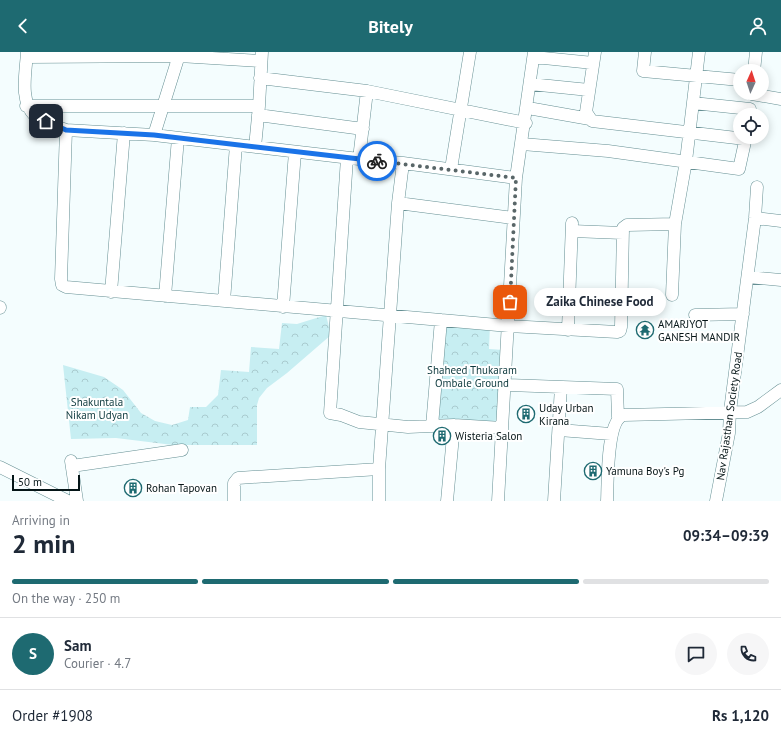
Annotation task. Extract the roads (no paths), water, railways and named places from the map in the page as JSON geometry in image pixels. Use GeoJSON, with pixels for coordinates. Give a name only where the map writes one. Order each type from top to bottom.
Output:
{"type":"FeatureCollection","features":[{"type":"Feature","properties":{"kind":"street"},"geometry":{"type":"LineString","coordinates":[[451,169],[470,52]]}},
{"type":"Feature","properties":{"kind":"street"},"geometry":{"type":"LineString","coordinates":[[645,52],[643,71],[733,79]]}},
{"type":"Feature","properties":{"kind":"street"},"geometry":{"type":"LineString","coordinates":[[672,295],[675,224],[686,161],[699,52]]}},
{"type":"Feature","properties":{"kind":"street"},"geometry":{"type":"LineString","coordinates":[[755,64],[756,52]]}},
{"type":"Feature","properties":{"kind":"street"},"geometry":{"type":"LineString","coordinates":[[255,147],[259,111],[261,56],[180,54],[27,54],[25,85],[26,106],[36,117],[66,130],[154,135],[353,159],[403,163],[516,178]]}},
{"type":"Feature","properties":{"kind":"street"},"geometry":{"type":"LineString","coordinates":[[154,135],[165,106],[180,54]]}},
{"type":"Feature","properties":{"kind":"street"},"geometry":{"type":"LineString","coordinates":[[498,501],[509,326],[516,178],[526,123],[534,54],[594,57],[586,112],[590,119]]}},
{"type":"Feature","properties":{"kind":"street"},"geometry":{"type":"LineString","coordinates":[[260,78],[367,92],[526,123]]}},
{"type":"Feature","properties":{"kind":"street"},"geometry":{"type":"LineString","coordinates":[[530,84],[589,90]]}},
{"type":"Feature","properties":{"kind":"street"},"geometry":{"type":"LineString","coordinates":[[367,92],[363,128],[353,159],[337,311],[330,413],[341,415],[359,422],[383,425],[408,427],[454,425],[502,428]]}},
{"type":"Feature","properties":{"kind":"street"},"geometry":{"type":"LineString","coordinates":[[769,97],[781,99]]}},
{"type":"Feature","properties":{"kind":"street"},"geometry":{"type":"LineString","coordinates":[[693,103],[733,109]]}},
{"type":"Feature","properties":{"kind":"street"},"geometry":{"type":"LineString","coordinates":[[26,106],[165,106],[259,111],[363,128]]}},
{"type":"Feature","properties":{"kind":"street"},"geometry":{"type":"LineString","coordinates":[[528,108],[590,119],[733,137]]}},
{"type":"Feature","properties":{"kind":"street"},"geometry":{"type":"LineString","coordinates":[[66,130],[62,285],[66,288],[509,326],[568,330],[620,331],[623,228],[627,224],[675,224]]}},
{"type":"Feature","properties":{"kind":"street"},"geometry":{"type":"LineString","coordinates":[[112,292],[124,133]]}},
{"type":"Feature","properties":{"kind":"street"},"geometry":{"type":"LineString","coordinates":[[165,296],[178,138]]}},
{"type":"Feature","properties":{"kind":"street"},"geometry":{"type":"LineString","coordinates":[[522,144],[608,150],[739,169],[741,166],[744,144]]}},
{"type":"Feature","properties":{"kind":"street"},"geometry":{"type":"LineString","coordinates":[[224,301],[236,145]]}},
{"type":"Feature","properties":{"kind":"street"},"geometry":{"type":"LineString","coordinates":[[283,306],[295,152]]}},
{"type":"Feature","properties":{"kind":"street"},"geometry":{"type":"LineString","coordinates":[[379,501],[398,203],[403,163]]}},
{"type":"Feature","properties":{"kind":"street","name":"Nav Rajasthan Society Road"},"geometry":{"type":"LineString","coordinates":[[716,501],[728,440],[730,411],[755,218],[757,188]]}},
{"type":"Feature","properties":{"kind":"street"},"geometry":{"type":"LineString","coordinates":[[398,203],[513,218]]}},
{"type":"Feature","properties":{"kind":"street"},"geometry":{"type":"LineString","coordinates":[[755,218],[781,221]]}},
{"type":"Feature","properties":{"kind":"street"},"geometry":{"type":"LineString","coordinates":[[568,330],[572,227],[623,233]]}},
{"type":"Feature","properties":{"kind":"street"},"geometry":{"type":"LineString","coordinates":[[748,277],[781,280]]}},
{"type":"Feature","properties":{"kind":"street"},"geometry":{"type":"LineString","coordinates":[[695,315],[743,314]]}},
{"type":"Feature","properties":{"kind":"street"},"geometry":{"type":"LineString","coordinates":[[432,426],[441,320]]}},
{"type":"Feature","properties":{"kind":"street"},"geometry":{"type":"LineString","coordinates":[[505,385],[617,389],[618,417],[611,434],[607,501]]}},
{"type":"Feature","properties":{"kind":"street"},"geometry":{"type":"LineString","coordinates":[[554,501],[561,387]]}},
{"type":"Feature","properties":{"kind":"street"},"geometry":{"type":"LineString","coordinates":[[618,417],[624,415],[730,411],[747,412],[758,407],[781,390]]}},
{"type":"Feature","properties":{"kind":"street"},"geometry":{"type":"LineString","coordinates":[[447,501],[454,425]]}},
{"type":"Feature","properties":{"kind":"street"},"geometry":{"type":"LineString","coordinates":[[559,430],[611,434]]}},
{"type":"Feature","properties":{"kind":"street"},"geometry":{"type":"LineString","coordinates":[[77,501],[71,463],[182,450]]}},
{"type":"Feature","properties":{"kind":"street"},"geometry":{"type":"LineString","coordinates":[[0,467],[68,501]]}},
{"type":"Feature","properties":{"kind":"street"},"geometry":{"type":"LineString","coordinates":[[234,501],[234,483],[238,478],[380,469]]}},
{"type":"Feature","properties":{"kind":"place","name":"Zaika Chinese Food"},"geometry":{"type":"Point","coordinates":[510,302]}},
{"type":"Feature","properties":{"kind":"place","name":"AMARJYOT GANESH MANDIR"},"geometry":{"type":"Point","coordinates":[645,330]}},
{"type":"Feature","properties":{"kind":"place","name":"Uday Urban Kirana"},"geometry":{"type":"Point","coordinates":[526,414]}},
{"type":"Feature","properties":{"kind":"place","name":"Wisteria Salon"},"geometry":{"type":"Point","coordinates":[442,436]}},
{"type":"Feature","properties":{"kind":"place","name":"Yamuna Boy's Pg"},"geometry":{"type":"Point","coordinates":[593,471]}},
{"type":"Feature","properties":{"kind":"place","name":"Rohan Tapovan"},"geometry":{"type":"Point","coordinates":[133,488]}},
{"type":"Feature","properties":{"kind":"park label","name":"Shaheed Thukaram Ombale Ground"},"geometry":{"type":"Point","coordinates":[472,376]}},
{"type":"Feature","properties":{"kind":"park label","name":"Shakuntala Nikam Udyan"},"geometry":{"type":"Point","coordinates":[97,408]}}]}
